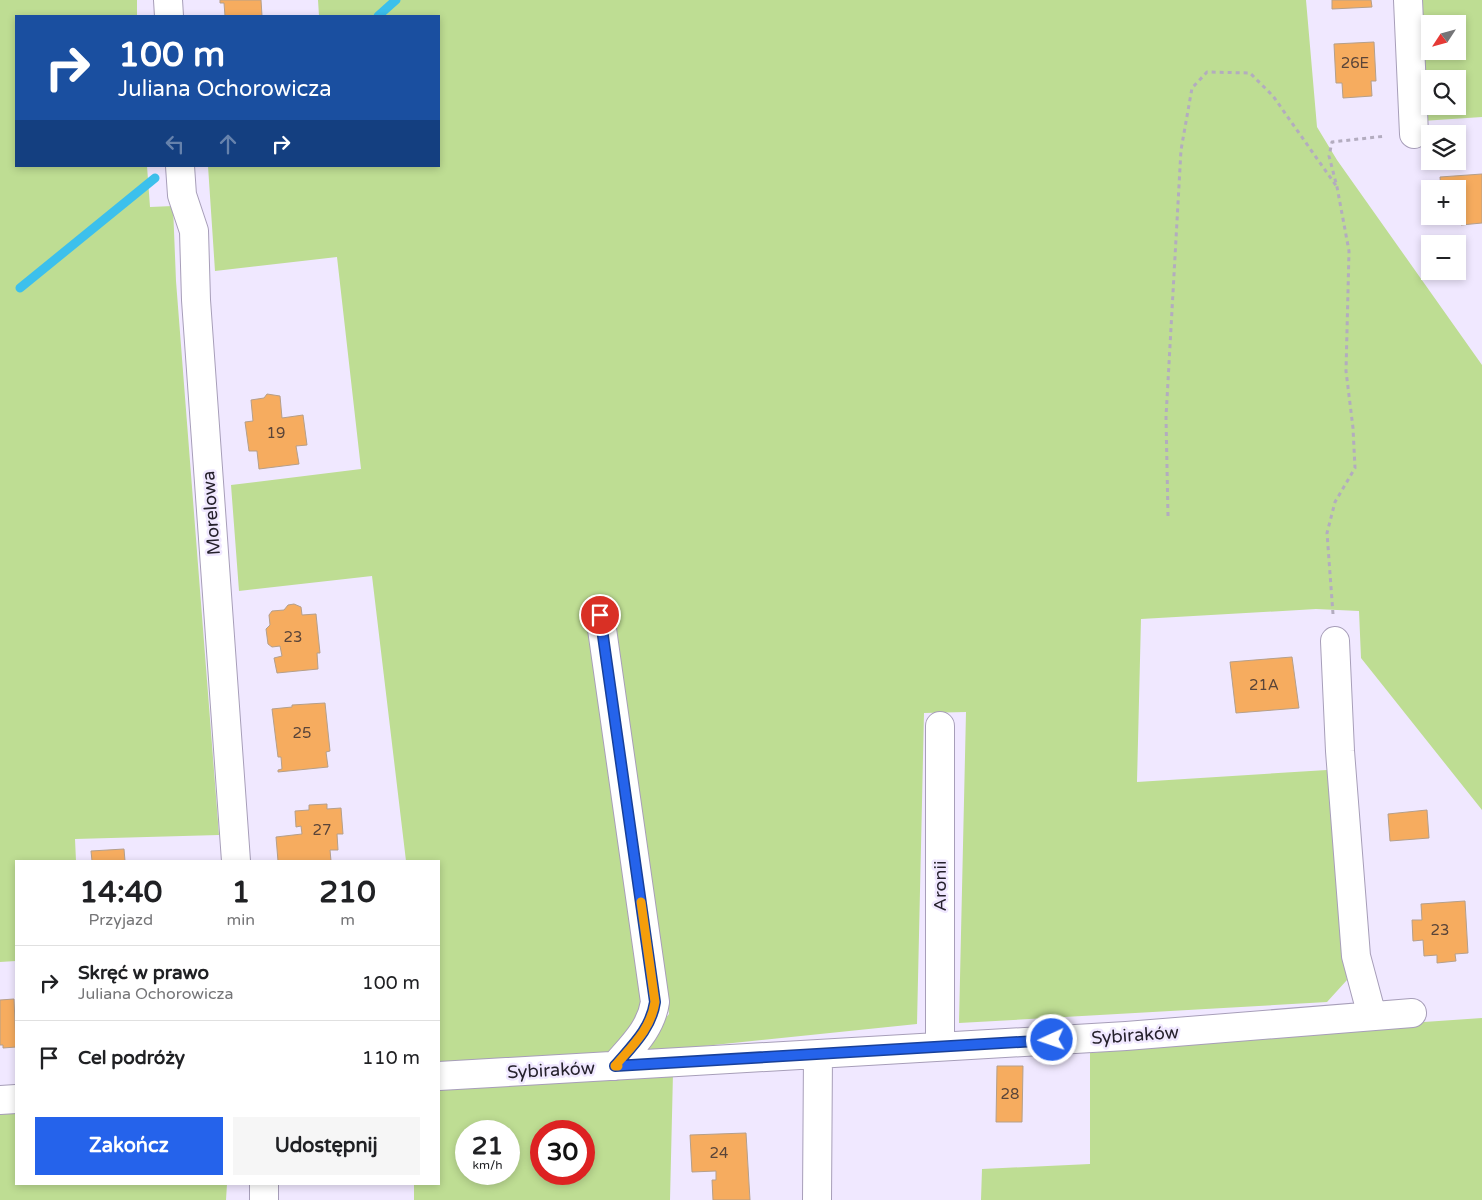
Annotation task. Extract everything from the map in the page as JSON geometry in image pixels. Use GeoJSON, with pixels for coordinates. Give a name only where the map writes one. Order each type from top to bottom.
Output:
{"type":"FeatureCollection","features":[{"type":"Feature","properties":{"kind":"street"},"geometry":{"type":"LineString","coordinates":[[168,0],[169,15]]}},
{"type":"Feature","properties":{"kind":"street"},"geometry":{"type":"LineString","coordinates":[[1408,0],[1414,134]]}},
{"type":"Feature","properties":{"kind":"street","name":"Morelowa"},"geometry":{"type":"LineString","coordinates":[[180,167],[182,195],[194,232],[197,310],[236,860]]}},
{"type":"Feature","properties":{"kind":"street"},"geometry":{"type":"LineString","coordinates":[[600,615],[655,1002],[653,1014],[643,1033],[615,1066]]}},
{"type":"Feature","properties":{"kind":"street"},"geometry":{"type":"LineString","coordinates":[[1335,641],[1340,751],[1356,956],[1372,1016]]}},
{"type":"Feature","properties":{"kind":"street","name":"Aronii"},"geometry":{"type":"LineString","coordinates":[[940,726],[940,1046]]}},
{"type":"Feature","properties":{"kind":"street","name":"Sybiraków"},"geometry":{"type":"LineString","coordinates":[[440,1076],[1126,1036],[1412,1013]]}},
{"type":"Feature","properties":{"kind":"street"},"geometry":{"type":"LineString","coordinates":[[817,1200],[818,1054]]}},
{"type":"Feature","properties":{"kind":"street"},"geometry":{"type":"LineString","coordinates":[[0,1100],[15,1099]]}},
{"type":"Feature","properties":{"kind":"street"},"geometry":{"type":"LineString","coordinates":[[264,1185],[264,1200]]}},
{"type":"Feature","properties":{"kind":"path"},"geometry":{"type":"LineString","coordinates":[[1168,516],[1166,417],[1180,160],[1192,88],[1207,72],[1250,73],[1273,96],[1337,187]]}},
{"type":"Feature","properties":{"kind":"path"},"geometry":{"type":"LineString","coordinates":[[1335,641],[1327,533],[1335,502],[1355,468],[1353,428],[1346,371],[1349,251],[1329,156],[1332,142],[1414,134]]}},
{"type":"Feature","properties":{"kind":"green space"},"geometry":{"type":"Polygon","coordinates":[[[0,0],[137,0],[137,15],[15,15],[15,167],[147,167],[150,207],[173,206],[176,281],[219,835],[75,839],[76,860],[15,860],[15,961],[0,962],[0,0]]]}},
{"type":"Feature","properties":{"kind":"green space"},"geometry":{"type":"Polygon","coordinates":[[[318,0],[1306,0],[1317,127],[1337,160],[1482,365],[1482,810],[1361,658],[1359,611],[1316,609],[1141,619],[1137,782],[1327,770],[1347,980],[1327,1002],[959,1023],[966,712],[924,713],[917,1024],[637,1053],[669,1014],[611,606],[588,609],[645,1001],[636,1025],[604,1060],[440,1065],[440,860],[406,860],[372,576],[239,591],[231,485],[361,469],[337,257],[215,271],[208,167],[440,167],[440,15],[319,15],[318,0]]]}},
{"type":"Feature","properties":{"kind":"green space"},"geometry":{"type":"Polygon","coordinates":[[[1417,0],[1482,0],[1482,117],[1422,121],[1422,115],[1466,115],[1466,70],[1421,70],[1421,97],[1417,0]]]}},
{"type":"Feature","properties":{"kind":"green space"},"geometry":{"type":"Polygon","coordinates":[[[1482,1018],[1482,1200],[981,1200],[982,1169],[1090,1164],[1090,1053],[1366,1026],[1482,1018]]]}},
{"type":"Feature","properties":{"kind":"green space"},"geometry":{"type":"Polygon","coordinates":[[[673,1073],[670,1200],[414,1200],[414,1185],[440,1185],[440,1084],[673,1073]]]}},
{"type":"Feature","properties":{"kind":"green space"},"geometry":{"type":"Polygon","coordinates":[[[0,1110],[15,1110],[15,1185],[227,1185],[226,1200],[0,1200],[0,1110]]]}},
{"type":"Feature","properties":{"kind":"building"},"geometry":{"type":"Polygon","coordinates":[[[220,0],[261,0],[262,15],[225,15],[224,3],[220,3],[220,0]]]}},
{"type":"Feature","properties":{"kind":"building"},"geometry":{"type":"Polygon","coordinates":[[[1332,0],[1371,0],[1372,7],[1332,9],[1332,0]]]}},
{"type":"Feature","properties":{"kind":"building"},"geometry":{"type":"Polygon","coordinates":[[[1374,42],[1376,81],[1371,81],[1372,96],[1343,98],[1342,83],[1336,83],[1334,44],[1374,42]]]}},
{"type":"Feature","properties":{"kind":"building"},"geometry":{"type":"Polygon","coordinates":[[[1482,174],[1482,223],[1466,225],[1466,180],[1440,180],[1440,177],[1482,174]]]}},
{"type":"Feature","properties":{"kind":"building"},"geometry":{"type":"Polygon","coordinates":[[[267,394],[280,396],[282,418],[303,415],[307,445],[296,446],[299,464],[259,469],[257,451],[249,451],[245,422],[253,421],[251,400],[264,398],[267,394]]]}},
{"type":"Feature","properties":{"kind":"building"},"geometry":{"type":"Polygon","coordinates":[[[294,604],[301,607],[302,615],[316,614],[320,653],[317,653],[318,669],[277,673],[274,658],[282,656],[280,646],[272,647],[268,644],[266,629],[270,625],[269,615],[272,611],[284,610],[288,605],[294,604]]]}},
{"type":"Feature","properties":{"kind":"building"},"geometry":{"type":"Polygon","coordinates":[[[1292,657],[1299,708],[1236,713],[1230,662],[1292,657]]]}},
{"type":"Feature","properties":{"kind":"building"},"geometry":{"type":"Polygon","coordinates":[[[325,703],[330,751],[326,752],[328,767],[278,772],[278,770],[282,769],[281,757],[278,757],[272,709],[292,707],[292,705],[325,703]]]}},
{"type":"Feature","properties":{"kind":"building"},"geometry":{"type":"Polygon","coordinates":[[[327,804],[327,809],[341,808],[343,834],[337,834],[338,850],[330,850],[331,860],[278,860],[276,837],[302,834],[301,826],[296,827],[295,811],[309,810],[309,805],[327,804]]]}},
{"type":"Feature","properties":{"kind":"building"},"geometry":{"type":"Polygon","coordinates":[[[1427,810],[1429,838],[1390,841],[1388,814],[1427,810]]]}},
{"type":"Feature","properties":{"kind":"building"},"geometry":{"type":"Polygon","coordinates":[[[124,849],[125,860],[92,860],[91,851],[124,849]]]}},
{"type":"Feature","properties":{"kind":"building"},"geometry":{"type":"Polygon","coordinates":[[[1465,901],[1468,953],[1455,954],[1456,961],[1437,963],[1437,955],[1424,956],[1423,940],[1413,941],[1412,920],[1422,920],[1421,904],[1465,901]]]}},
{"type":"Feature","properties":{"kind":"building"},"geometry":{"type":"Polygon","coordinates":[[[14,999],[15,1047],[3,1048],[3,1045],[0,1045],[0,1000],[14,999]]]}},
{"type":"Feature","properties":{"kind":"building"},"geometry":{"type":"Polygon","coordinates":[[[997,1066],[1023,1066],[1022,1122],[996,1122],[997,1066]]]}},
{"type":"Feature","properties":{"kind":"building"},"geometry":{"type":"Polygon","coordinates":[[[746,1133],[750,1200],[713,1200],[712,1180],[716,1180],[716,1171],[692,1172],[690,1135],[746,1133]]]}},
{"type":"Feature","properties":{"kind":"waterway"},"geometry":{"type":"LineString","coordinates":[[379,15],[396,0]]}},
{"type":"Feature","properties":{"kind":"waterway"},"geometry":{"type":"LineString","coordinates":[[20,288],[155,178]]}},
{"type":"Feature","properties":{"kind":"slow traffic"},"geometry":{"type":"LineString","coordinates":[[618,1066],[615,1066],[643,1033],[653,1014],[655,1002],[641,902]]}},
{"type":"Feature","properties":{"kind":"route"},"geometry":{"type":"LineString","coordinates":[[600,615],[655,1002],[653,1014],[643,1033],[615,1066],[1052,1040]]}}]}
